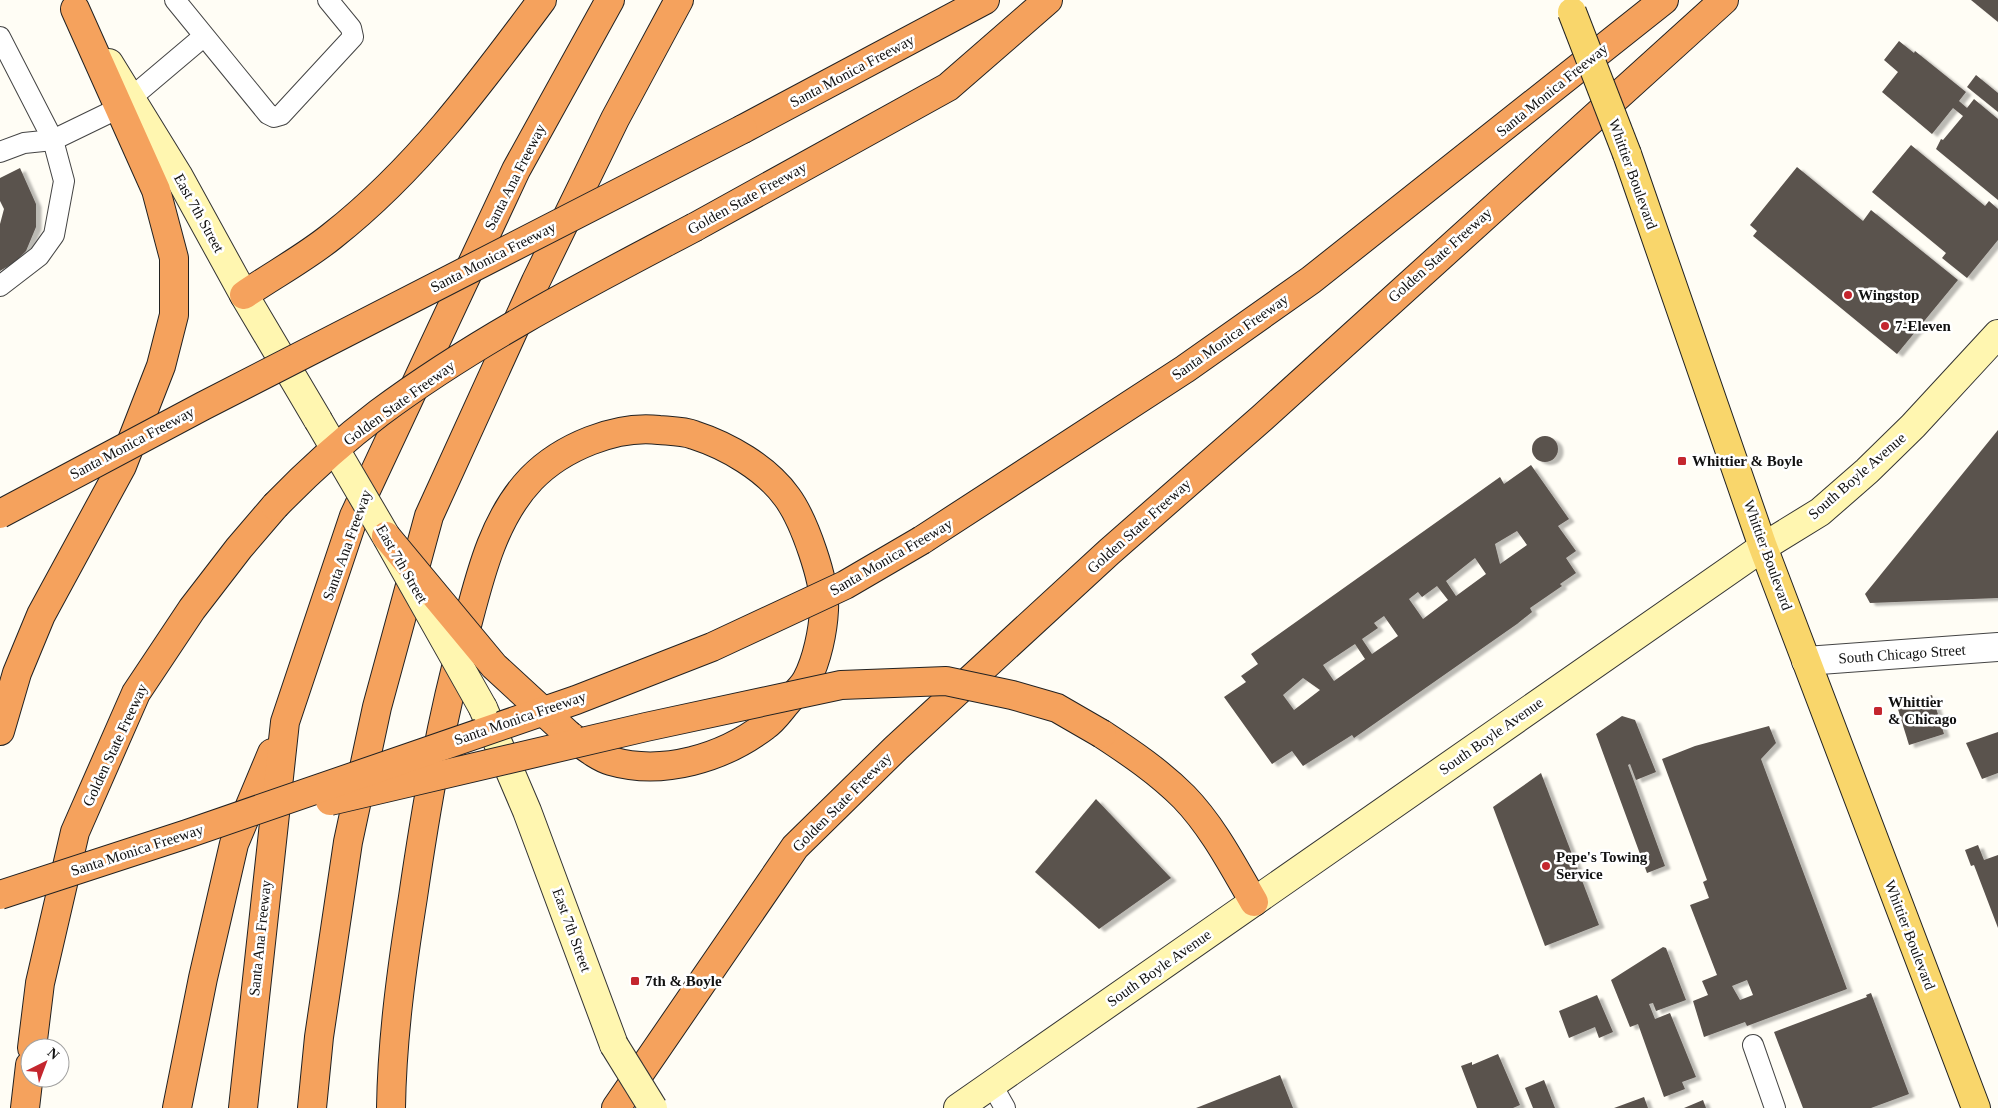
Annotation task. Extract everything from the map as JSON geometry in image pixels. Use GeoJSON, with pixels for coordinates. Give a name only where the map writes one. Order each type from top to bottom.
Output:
{"type":"FeatureCollection","features":[{"type":"Feature","properties":{"kind":"highway"},"geometry":{"type":"LineString","coordinates":[[244,295],[332,236],[381,193],[433,141],[542,0]]}},
{"type":"Feature","properties":{"kind":"highway","name":"Santa Ana Freeway"},"geometry":{"type":"LineString","coordinates":[[243,1108],[285,722],[354,516],[516,170],[610,0]]}},
{"type":"Feature","properties":{"kind":"highway"},"geometry":{"type":"LineString","coordinates":[[312,1108],[319,1037],[348,842],[377,707],[429,516],[532,290],[611,127],[679,0]]}},
{"type":"Feature","properties":{"kind":"highway","name":"Santa Monica Freeway"},"geometry":{"type":"LineString","coordinates":[[0,514],[203,406],[743,129],[985,0]]}},
{"type":"Feature","properties":{"kind":"highway","name":"Golden State Freeway"},"geometry":{"type":"LineString","coordinates":[[33,1038],[40,984],[75,832],[136,693],[192,610],[274,506],[313,468],[379,413],[467,354],[573,291],[695,227],[948,87],[1048,0]]}},
{"type":"Feature","properties":{"kind":"highway","name":"Santa Monica Freeway"},"geometry":{"type":"LineString","coordinates":[[0,895],[187,834],[576,700],[712,647],[845,585],[922,540],[1185,369],[1311,280],[1664,0]]}},
{"type":"Feature","properties":{"kind":"highway","name":"Golden State Freeway"},"geometry":{"type":"LineString","coordinates":[[616,1108],[795,847],[896,748],[1109,552],[1262,418],[1724,0]]}},
{"type":"Feature","properties":{"kind":"highway"},"geometry":{"type":"LineString","coordinates":[[0,732],[18,674],[41,615],[122,466],[161,366],[174,315],[174,258],[156,190],[125,103],[73,4]]}},
{"type":"Feature","properties":{"kind":"highway"},"geometry":{"type":"LineString","coordinates":[[386,536],[494,666],[569,736],[609,761],[651,767],[691,763],[728,748],[766,726],[806,680],[816,652],[825,608],[817,565],[806,533],[787,497],[762,471],[730,450],[692,434],[650,429],[609,433],[566,452],[532,478],[500,523],[479,582],[447,698],[423,829],[403,961],[391,1108]]}},
{"type":"Feature","properties":{"kind":"highway"},"geometry":{"type":"LineString","coordinates":[[187,834],[840,685],[946,681],[1012,694],[1057,708],[1102,734],[1150,767],[1184,798],[1214,835],[1254,902]]}},
{"type":"Feature","properties":{"kind":"highway"},"geometry":{"type":"LineString","coordinates":[[177,1108],[203,978],[234,844],[285,722]]}},
{"type":"Feature","properties":{"kind":"highway"},"geometry":{"type":"LineString","coordinates":[[626,1108],[636,1080]]}},
{"type":"Feature","properties":{"kind":"highway"},"geometry":{"type":"LineString","coordinates":[[25,1108],[27,1088]]}},
{"type":"Feature","properties":{"kind":"main road","name":"Whittier Boulevard"},"geometry":{"type":"LineString","coordinates":[[1570,6],[1627,154],[1763,546],[1976,1108]]}},
{"type":"Feature","properties":{"kind":"main road","name":"East 7th Street"},"geometry":{"type":"LineString","coordinates":[[125,103],[178,175],[244,295],[386,536],[483,708],[527,811],[637,1108]]}},
{"type":"Feature","properties":{"kind":"main road","name":"South Boyle Avenue"},"geometry":{"type":"LineString","coordinates":[[958,1108],[1763,546],[1820,512],[1913,426],[1998,334]]}},
{"type":"Feature","properties":{"kind":"main road"},"geometry":{"type":"LineString","coordinates":[[614,1045],[653,1108]]}},
{"type":"Feature","properties":{"kind":"street","name":"South Chicago Street"},"geometry":{"type":"LineString","coordinates":[[1806,661],[1998,647]]}},
{"type":"Feature","properties":{"kind":"lane"},"geometry":{"type":"LineString","coordinates":[[175,0],[203,37],[268,114],[274,117],[281,115],[353,37],[351,28],[328,0]]}},
{"type":"Feature","properties":{"kind":"lane"},"geometry":{"type":"LineString","coordinates":[[0,37],[53,140],[64,181],[54,235],[39,256],[0,286]]}},
{"type":"Feature","properties":{"kind":"lane"},"geometry":{"type":"LineString","coordinates":[[0,152],[24,143],[53,140],[125,103],[203,37]]}},
{"type":"Feature","properties":{"kind":"lane"},"geometry":{"type":"LineString","coordinates":[[1753,1044],[1775,1108]]}},
{"type":"Feature","properties":{"kind":"lane"},"geometry":{"type":"LineString","coordinates":[[992,1084],[1005,1108]]}},
{"type":"Feature","properties":{"kind":"building"},"geometry":{"type":"Polygon","coordinates":[[[1971,0],[1998,0],[1998,22],[1971,0]]]}},
{"type":"Feature","properties":{"kind":"building"},"geometry":{"type":"Polygon","coordinates":[[[1899,41],[1914,53],[1915,51],[1966,92],[1959,101],[1967,108],[1974,99],[1998,119],[1998,200],[1936,149],[1941,139],[1943,140],[1963,116],[1953,108],[1932,134],[1882,92],[1898,72],[1884,60],[1899,41]]]}},
{"type":"Feature","properties":{"kind":"building"},"geometry":{"type":"Polygon","coordinates":[[[1976,75],[1998,93],[1998,112],[1967,87],[1976,75]]]}},
{"type":"Feature","properties":{"kind":"building"},"geometry":{"type":"Polygon","coordinates":[[[1911,145],[1985,206],[1989,201],[1998,209],[1998,240],[1967,278],[1942,258],[1946,253],[1872,192],[1911,145]]]}},
{"type":"Feature","properties":{"kind":"building"},"geometry":{"type":"Polygon","coordinates":[[[1797,167],[1863,221],[1871,210],[1958,280],[1897,354],[1753,236],[1757,231],[1750,225],[1797,167]]]}},
{"type":"Feature","properties":{"kind":"building"},"geometry":{"type":"Polygon","coordinates":[[[20,168],[36,204],[36,227],[26,251],[15,262],[0,271],[0,224],[4,209],[0,201],[0,178],[20,168]]]}},
{"type":"Feature","properties":{"kind":"building"},"geometry":{"type":"Polygon","coordinates":[[[1998,430],[1998,598],[1870,603],[1865,594],[1998,430]]]}},
{"type":"Feature","properties":{"kind":"building"},"geometry":{"type":"Polygon","coordinates":[[[1545,436],[1554,440],[1558,449],[1554,458],[1545,462],[1536,458],[1532,449],[1536,440],[1545,436]]]}},
{"type":"Feature","properties":{"kind":"building"},"geometry":{"type":"Polygon","coordinates":[[[1531,465],[1569,519],[1558,526],[1576,551],[1566,558],[1576,573],[1560,584],[1562,586],[1530,608],[1532,612],[1517,624],[1354,738],[1352,735],[1303,766],[1292,751],[1272,764],[1224,697],[1246,682],[1241,676],[1258,664],[1251,654],[1500,477],[1504,484],[1531,465]],[[1517,531],[1495,544],[1500,564],[1527,545],[1517,531]],[[1475,558],[1446,581],[1456,596],[1486,574],[1475,558]],[[1437,586],[1422,597],[1418,592],[1409,599],[1423,619],[1448,600],[1437,586]],[[1384,616],[1374,623],[1378,628],[1362,639],[1372,654],[1398,636],[1384,616]],[[1355,644],[1323,665],[1334,681],[1365,659],[1355,644]],[[1303,678],[1283,695],[1294,710],[1320,690],[1303,678]]]}},
{"type":"Feature","properties":{"kind":"building"},"geometry":{"type":"Polygon","coordinates":[[[1932,695],[1944,734],[1909,745],[1897,706],[1932,695]]]}},
{"type":"Feature","properties":{"kind":"building"},"geometry":{"type":"Polygon","coordinates":[[[1622,716],[1635,720],[1656,772],[1636,780],[1630,764],[1628,765],[1665,866],[1647,873],[1596,734],[1622,716]]]}},
{"type":"Feature","properties":{"kind":"building"},"geometry":{"type":"Polygon","coordinates":[[[1769,726],[1776,743],[1761,759],[1847,989],[1747,1026],[1745,1022],[1704,1037],[1693,1001],[1708,995],[1702,981],[1717,975],[1690,905],[1709,898],[1703,882],[1707,880],[1662,759],[1695,746],[1769,726]],[[1747,980],[1732,986],[1740,1000],[1753,995],[1747,980]]]}},
{"type":"Feature","properties":{"kind":"building"},"geometry":{"type":"Polygon","coordinates":[[[1998,732],[1998,773],[1982,779],[1966,743],[1998,732]]]}},
{"type":"Feature","properties":{"kind":"building","name":"Pepe's Towing Service"},"geometry":{"type":"Polygon","coordinates":[[[1541,773],[1599,925],[1545,946],[1493,807],[1541,773]]]}},
{"type":"Feature","properties":{"kind":"building"},"geometry":{"type":"Polygon","coordinates":[[[1096,799],[1171,878],[1099,929],[1035,872],[1096,799]]]}},
{"type":"Feature","properties":{"kind":"building"},"geometry":{"type":"Polygon","coordinates":[[[1978,845],[1984,860],[1998,855],[1998,928],[1974,865],[1971,866],[1965,850],[1978,845]]]}},
{"type":"Feature","properties":{"kind":"building"},"geometry":{"type":"Polygon","coordinates":[[[1663,947],[1666,948],[1686,1000],[1656,1011],[1653,1003],[1649,1004],[1655,1019],[1670,1013],[1696,1077],[1682,1082],[1685,1089],[1664,1097],[1638,1024],[1630,1027],[1611,980],[1663,947]]]}},
{"type":"Feature","properties":{"kind":"building"},"geometry":{"type":"Polygon","coordinates":[[[1871,993],[1909,1094],[1871,1108],[1803,1108],[1774,1032],[1867,997],[1866,995],[1871,993]]]}},
{"type":"Feature","properties":{"kind":"building"},"geometry":{"type":"Polygon","coordinates":[[[1597,995],[1613,1032],[1599,1038],[1595,1027],[1569,1038],[1559,1011],[1597,995]]]}},
{"type":"Feature","properties":{"kind":"building"},"geometry":{"type":"Polygon","coordinates":[[[1498,1054],[1520,1105],[1513,1108],[1477,1108],[1461,1066],[1472,1062],[1472,1065],[1498,1054]]]}},
{"type":"Feature","properties":{"kind":"building"},"geometry":{"type":"Polygon","coordinates":[[[1280,1075],[1293,1108],[1196,1108],[1280,1075]]]}},
{"type":"Feature","properties":{"kind":"building"},"geometry":{"type":"Polygon","coordinates":[[[1544,1080],[1555,1108],[1533,1108],[1525,1088],[1544,1080]]]}},
{"type":"Feature","properties":{"kind":"building"},"geometry":{"type":"Polygon","coordinates":[[[1644,1097],[1648,1108],[1614,1108],[1644,1097]]]}},
{"type":"Feature","properties":{"kind":"building"},"geometry":{"type":"Polygon","coordinates":[[[1703,1100],[1706,1108],[1684,1108],[1703,1100]]]}},
{"type":"Feature","properties":{"kind":"place","name":"Wingstop"},"geometry":{"type":"Point","coordinates":[1848,295]}},
{"type":"Feature","properties":{"kind":"place","name":"7-Eleven"},"geometry":{"type":"Point","coordinates":[1885,326]}},
{"type":"Feature","properties":{"kind":"place","name":"Whittier & Boyle"},"geometry":{"type":"Point","coordinates":[1682,461]}},
{"type":"Feature","properties":{"kind":"place","name":"Whittier & Chicago"},"geometry":{"type":"Point","coordinates":[1878,711]}},
{"type":"Feature","properties":{"kind":"place","name":"Pepe's Towing Service"},"geometry":{"type":"Point","coordinates":[1546,866]}},
{"type":"Feature","properties":{"kind":"place","name":"7th & Boyle"},"geometry":{"type":"Point","coordinates":[635,981]}}]}
